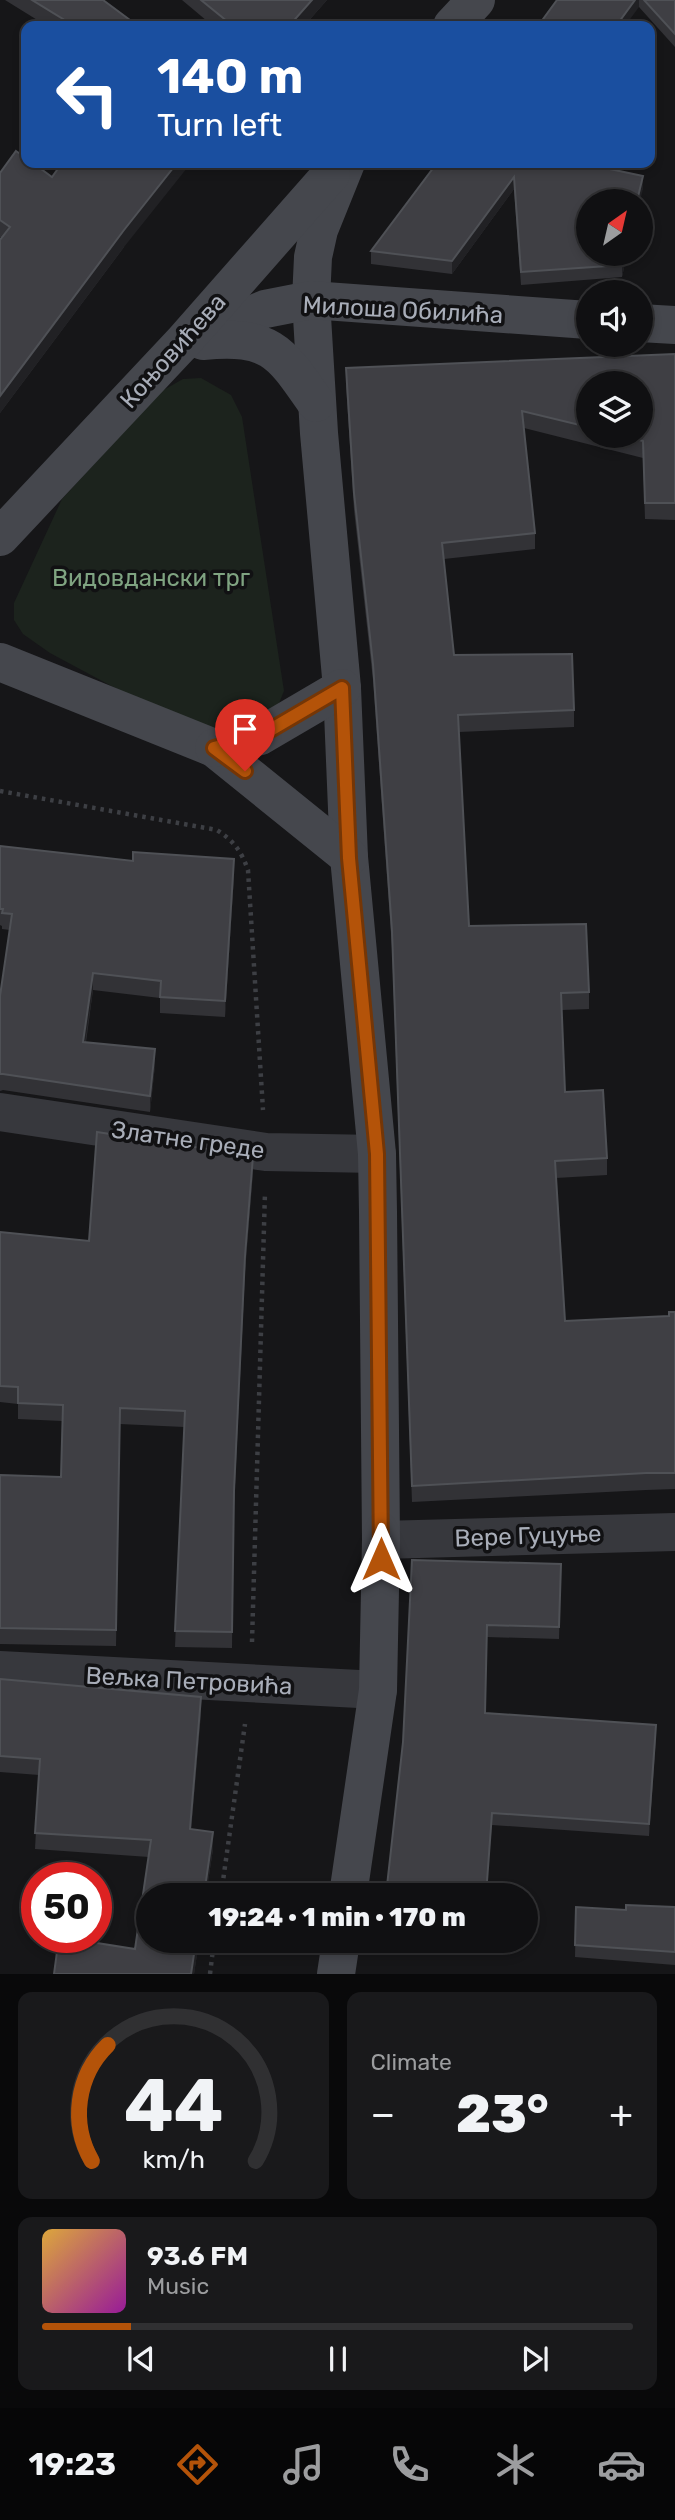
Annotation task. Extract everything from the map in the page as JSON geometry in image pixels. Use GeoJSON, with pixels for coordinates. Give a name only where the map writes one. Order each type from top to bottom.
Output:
{"type":"FeatureCollection","features":[{"type":"Feature","properties":{"kind":"main road"},"geometry":{"type":"LineString","coordinates":[[457,21],[476,0]]}},
{"type":"Feature","properties":{"kind":"main road","name":"Коњовићева"},"geometry":{"type":"LineString","coordinates":[[3,541],[340,168]]}},
{"type":"Feature","properties":{"kind":"main road","name":"Коњовићева"},"geometry":{"type":"LineString","coordinates":[[342,168],[319,230],[313,257],[311,300],[316,403],[342,688],[349,858],[377,1154],[382,1540],[378,1690],[350,1883]]}},
{"type":"Feature","properties":{"kind":"main road","name":"Милоша Обилића"},"geometry":{"type":"LineString","coordinates":[[183,342],[265,309],[311,300],[576,319]]}},
{"type":"Feature","properties":{"kind":"main road"},"geometry":{"type":"LineString","coordinates":[[653,324],[675,325]]}},
{"type":"Feature","properties":{"kind":"main road"},"geometry":{"type":"LineString","coordinates":[[183,342],[253,341],[274,349],[289,364],[316,403]]}},
{"type":"Feature","properties":{"kind":"main road"},"geometry":{"type":"LineString","coordinates":[[7,659],[214,748],[349,858]]}},
{"type":"Feature","properties":{"kind":"main road"},"geometry":{"type":"LineString","coordinates":[[214,748],[260,736],[342,688]]}},
{"type":"Feature","properties":{"kind":"main road"},"geometry":{"type":"LineString","coordinates":[[335,1974],[339,1953]]}},
{"type":"Feature","properties":{"kind":"street","name":"Златне греде"},"geometry":{"type":"LineString","coordinates":[[0,1112],[266,1152],[377,1154]]}},
{"type":"Feature","properties":{"kind":"street","name":"Вере Гуцуње"},"geometry":{"type":"LineString","coordinates":[[382,1540],[675,1532]]}},
{"type":"Feature","properties":{"kind":"street","name":"Вељка Петровића"},"geometry":{"type":"LineString","coordinates":[[0,1670],[250,1686],[378,1690]]}},
{"type":"Feature","properties":{"kind":"path"},"geometry":{"type":"LineString","coordinates":[[0,791],[217,830],[231,839],[241,852],[248,870],[266,1152],[250,1686],[223,1883]]}},
{"type":"Feature","properties":{"kind":"path"},"geometry":{"type":"LineString","coordinates":[[210,1974],[213,1953]]}},
{"type":"Feature","properties":{"kind":"green space","name":"Видовдански трг"},"geometry":{"type":"Polygon","coordinates":[[[201,378],[231,395],[242,417],[284,691],[275,713],[240,735],[171,718],[50,653],[23,634],[14,620],[14,603],[62,499],[160,392],[183,379],[201,378]]]}},
{"type":"Feature","properties":{"kind":"building"},"geometry":{"type":"Polygon","coordinates":[[[32,0],[103,0],[131,21],[66,21],[32,0]]]}},
{"type":"Feature","properties":{"kind":"building"},"geometry":{"type":"Polygon","coordinates":[[[201,0],[312,0],[293,21],[227,21],[201,0]]]}},
{"type":"Feature","properties":{"kind":"building"},"geometry":{"type":"Polygon","coordinates":[[[557,0],[635,0],[620,21],[542,21],[557,0]]]}},
{"type":"Feature","properties":{"kind":"building"},"geometry":{"type":"Polygon","coordinates":[[[644,0],[675,0],[675,34],[644,0]]]}},
{"type":"Feature","properties":{"kind":"building"},"geometry":{"type":"Polygon","coordinates":[[[16,151],[21,154],[21,168],[40,168],[52,177],[58,168],[173,168],[0,396],[0,240],[10,227],[0,220],[0,173],[16,151]]]}},
{"type":"Feature","properties":{"kind":"building"},"geometry":{"type":"Polygon","coordinates":[[[433,168],[611,168],[643,176],[640,189],[576,189],[576,266],[608,266],[521,272],[514,177],[452,261],[371,251],[433,168]]]}},
{"type":"Feature","properties":{"kind":"building"},"geometry":{"type":"Polygon","coordinates":[[[675,354],[675,503],[645,503],[643,448],[653,448],[653,371],[576,371],[576,424],[522,411],[535,533],[442,543],[454,655],[572,654],[574,710],[458,715],[469,926],[586,924],[589,992],[561,993],[565,1092],[603,1090],[607,1158],[555,1161],[565,1321],[669,1316],[669,1312],[675,1312],[675,1473],[412,1486],[392,931],[373,664],[354,493],[346,368],[675,354]]]}},
{"type":"Feature","properties":{"kind":"building"},"geometry":{"type":"Polygon","coordinates":[[[0,846],[133,861],[133,852],[234,859],[225,1001],[160,997],[161,981],[93,973],[83,1042],[155,1049],[150,1096],[0,1074],[0,996],[12,914],[2,913],[3,909],[0,909],[0,846]]]}},
{"type":"Feature","properties":{"kind":"building"},"geometry":{"type":"Polygon","coordinates":[[[97,1132],[253,1156],[245,1256],[234,1491],[232,1632],[175,1631],[185,1411],[120,1408],[116,1630],[0,1628],[0,1475],[61,1477],[63,1405],[18,1403],[18,1387],[0,1386],[0,1232],[89,1241],[97,1132]]]}},
{"type":"Feature","properties":{"kind":"building"},"geometry":{"type":"Polygon","coordinates":[[[412,1560],[561,1564],[559,1627],[487,1625],[485,1713],[656,1725],[649,1824],[492,1813],[487,1883],[387,1883],[403,1742],[412,1560]]]}},
{"type":"Feature","properties":{"kind":"building"},"geometry":{"type":"Polygon","coordinates":[[[0,1679],[201,1697],[190,1829],[213,1832],[206,1883],[145,1883],[151,1840],[35,1833],[40,1759],[0,1756],[0,1679]]]}},
{"type":"Feature","properties":{"kind":"building"},"geometry":{"type":"Polygon","coordinates":[[[626,1905],[675,1907],[675,1952],[575,1945],[576,1907],[626,1910],[626,1905]]]}},
{"type":"Feature","properties":{"kind":"building"},"geometry":{"type":"Polygon","coordinates":[[[136,1942],[136,1953],[194,1953],[191,1974],[54,1974],[57,1953],[112,1953],[112,1945],[135,1949],[136,1942]]]}},
{"type":"Feature","properties":{"kind":"route"},"geometry":{"type":"LineString","coordinates":[[245,771],[214,748],[239,744],[260,736],[342,688],[349,858],[377,1154],[381,1559]]}}]}
